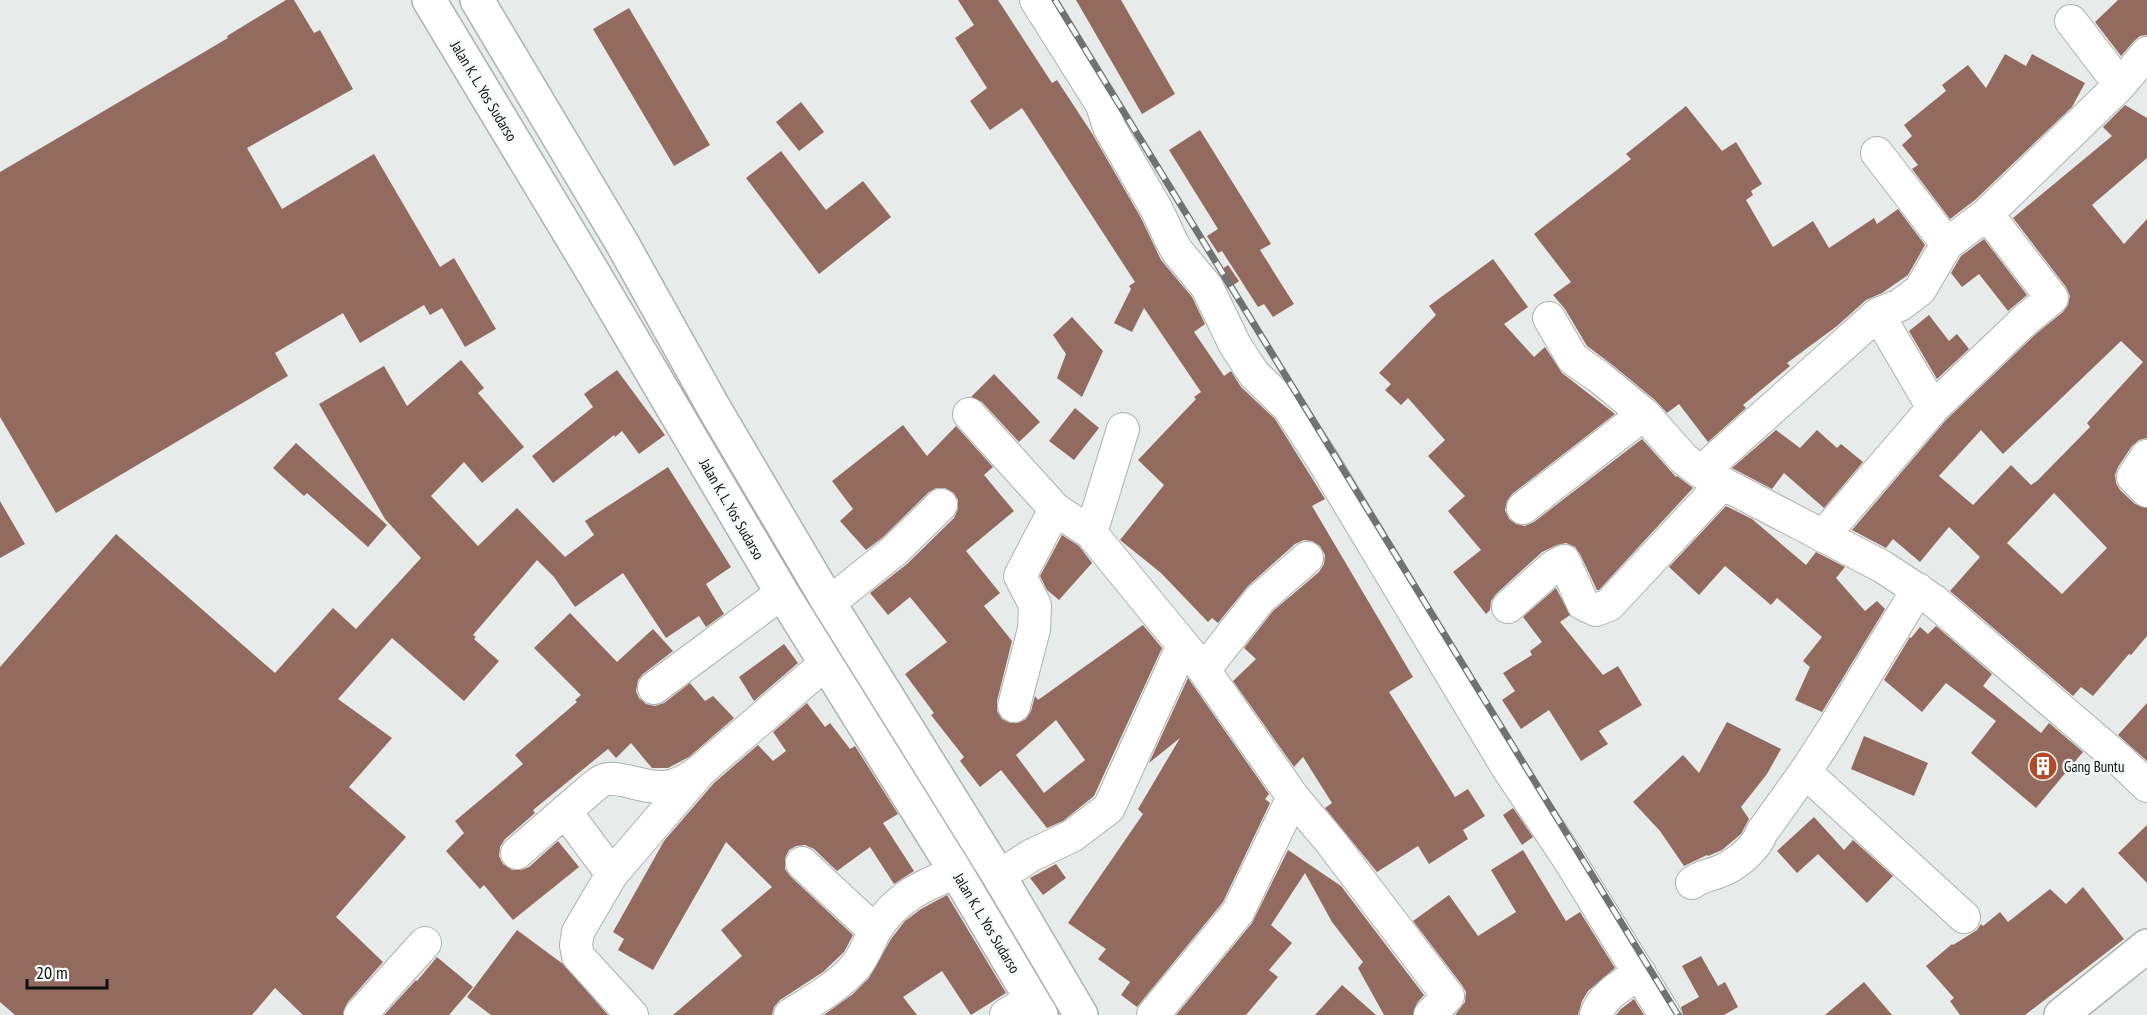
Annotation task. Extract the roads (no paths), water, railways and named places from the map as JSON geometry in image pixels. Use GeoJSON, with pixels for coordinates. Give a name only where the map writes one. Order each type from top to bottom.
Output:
{"type":"FeatureCollection","features":[{"type":"Feature","properties":{"kind":"main road","name":"Jalan K. L. Yos Sudarso"},"geometry":{"type":"LineString","coordinates":[[429,0],[782,593],[956,872],[1026,1010]]}},
{"type":"Feature","properties":{"kind":"main road"},"geometry":{"type":"LineString","coordinates":[[477,0],[622,243],[714,408],[829,603],[999,876],[1081,1015]]}},
{"type":"Feature","properties":{"kind":"main road"},"geometry":{"type":"LineString","coordinates":[[2061,1015],[2147,946]]}},
{"type":"Feature","properties":{"kind":"street"},"geometry":{"type":"LineString","coordinates":[[1036,0],[1102,105],[1109,127],[1157,210],[1177,251],[1207,287],[1235,345],[1254,374],[1289,408],[1307,435],[1508,767],[1568,858],[1665,1015]]}},
{"type":"Feature","properties":{"kind":"street"},"geometry":{"type":"LineString","coordinates":[[2071,21],[2120,85]]}},
{"type":"Feature","properties":{"kind":"street"},"geometry":{"type":"LineString","coordinates":[[1508,608],[1554,566],[1564,561],[1583,604],[1596,610],[1609,605],[1712,478],[1878,314],[1900,305],[1920,290],[1947,244],[1986,214],[2120,85],[2147,53]]}},
{"type":"Feature","properties":{"kind":"street"},"geometry":{"type":"LineString","coordinates":[[1878,153],[1947,244]]}},
{"type":"Feature","properties":{"kind":"street"},"geometry":{"type":"LineString","coordinates":[[1823,536],[1933,408],[2025,320],[2052,298],[1986,214]]}},
{"type":"Feature","properties":{"kind":"street"},"geometry":{"type":"LineString","coordinates":[[1878,314],[1933,408]]}},
{"type":"Feature","properties":{"kind":"street"},"geometry":{"type":"LineString","coordinates":[[1549,318],[1573,359],[1599,376],[1644,414],[1684,459],[1712,478],[1883,567],[1918,589],[2121,761],[2147,786]]}},
{"type":"Feature","properties":{"kind":"street"},"geometry":{"type":"LineString","coordinates":[[969,414],[1055,509],[1091,533],[1204,670],[1293,797],[1330,841],[1448,996],[1430,1015]]}},
{"type":"Feature","properties":{"kind":"street"},"geometry":{"type":"LineString","coordinates":[[1523,507],[1644,414]]}},
{"type":"Feature","properties":{"kind":"street"},"geometry":{"type":"LineString","coordinates":[[1091,533],[1123,429]]}},
{"type":"Feature","properties":{"kind":"street"},"geometry":{"type":"LineString","coordinates":[[2147,456],[2134,472],[2133,477],[2147,491]]}},
{"type":"Feature","properties":{"kind":"street"},"geometry":{"type":"LineString","coordinates":[[829,603],[894,551],[941,505]]}},
{"type":"Feature","properties":{"kind":"street"},"geometry":{"type":"LineString","coordinates":[[1014,706],[1034,628],[1035,605],[1020,576],[1055,509]]}},
{"type":"Feature","properties":{"kind":"street"},"geometry":{"type":"LineString","coordinates":[[1204,670],[1260,599],[1307,558]]}},
{"type":"Feature","properties":{"kind":"street"},"geometry":{"type":"LineString","coordinates":[[1692,883],[1699,877],[1719,872],[1736,862],[1758,842],[1768,822],[1805,772],[1918,589]]}},
{"type":"Feature","properties":{"kind":"street"},"geometry":{"type":"LineString","coordinates":[[654,688],[782,593]]}},
{"type":"Feature","properties":{"kind":"street"},"geometry":{"type":"LineString","coordinates":[[999,876],[1032,855],[1072,836],[1109,808],[1184,645]]}},
{"type":"Feature","properties":{"kind":"street"},"geometry":{"type":"LineString","coordinates":[[517,853],[604,780],[621,780],[653,788],[665,788],[685,783],[825,664]]}},
{"type":"Feature","properties":{"kind":"street"},"geometry":{"type":"LineString","coordinates":[[632,1015],[578,956],[576,945],[578,932],[612,874],[702,770]]}},
{"type":"Feature","properties":{"kind":"street"},"geometry":{"type":"LineString","coordinates":[[1805,772],[1964,916]]}},
{"type":"Feature","properties":{"kind":"street"},"geometry":{"type":"LineString","coordinates":[[1153,1015],[1238,912],[1293,797]]}},
{"type":"Feature","properties":{"kind":"street"},"geometry":{"type":"LineString","coordinates":[[565,811],[612,874]]}},
{"type":"Feature","properties":{"kind":"street"},"geometry":{"type":"LineString","coordinates":[[802,863],[875,931]]}},
{"type":"Feature","properties":{"kind":"street"},"geometry":{"type":"LineString","coordinates":[[790,1015],[820,996],[856,966],[875,931],[902,899],[924,885],[956,872]]}},
{"type":"Feature","properties":{"kind":"street"},"geometry":{"type":"LineString","coordinates":[[360,1015],[425,943]]}},
{"type":"Feature","properties":{"kind":"street"},"geometry":{"type":"LineString","coordinates":[[1596,1015],[1600,1005],[1608,996],[1640,973]]}},
{"type":"Feature","properties":{"kind":"railway"},"geometry":{"type":"LineString","coordinates":[[1055,0],[1678,1015]]}},
{"type":"Feature","properties":{"kind":"place","name":"Gang Buntu"},"geometry":{"type":"Point","coordinates":[2043,766]}}]}
